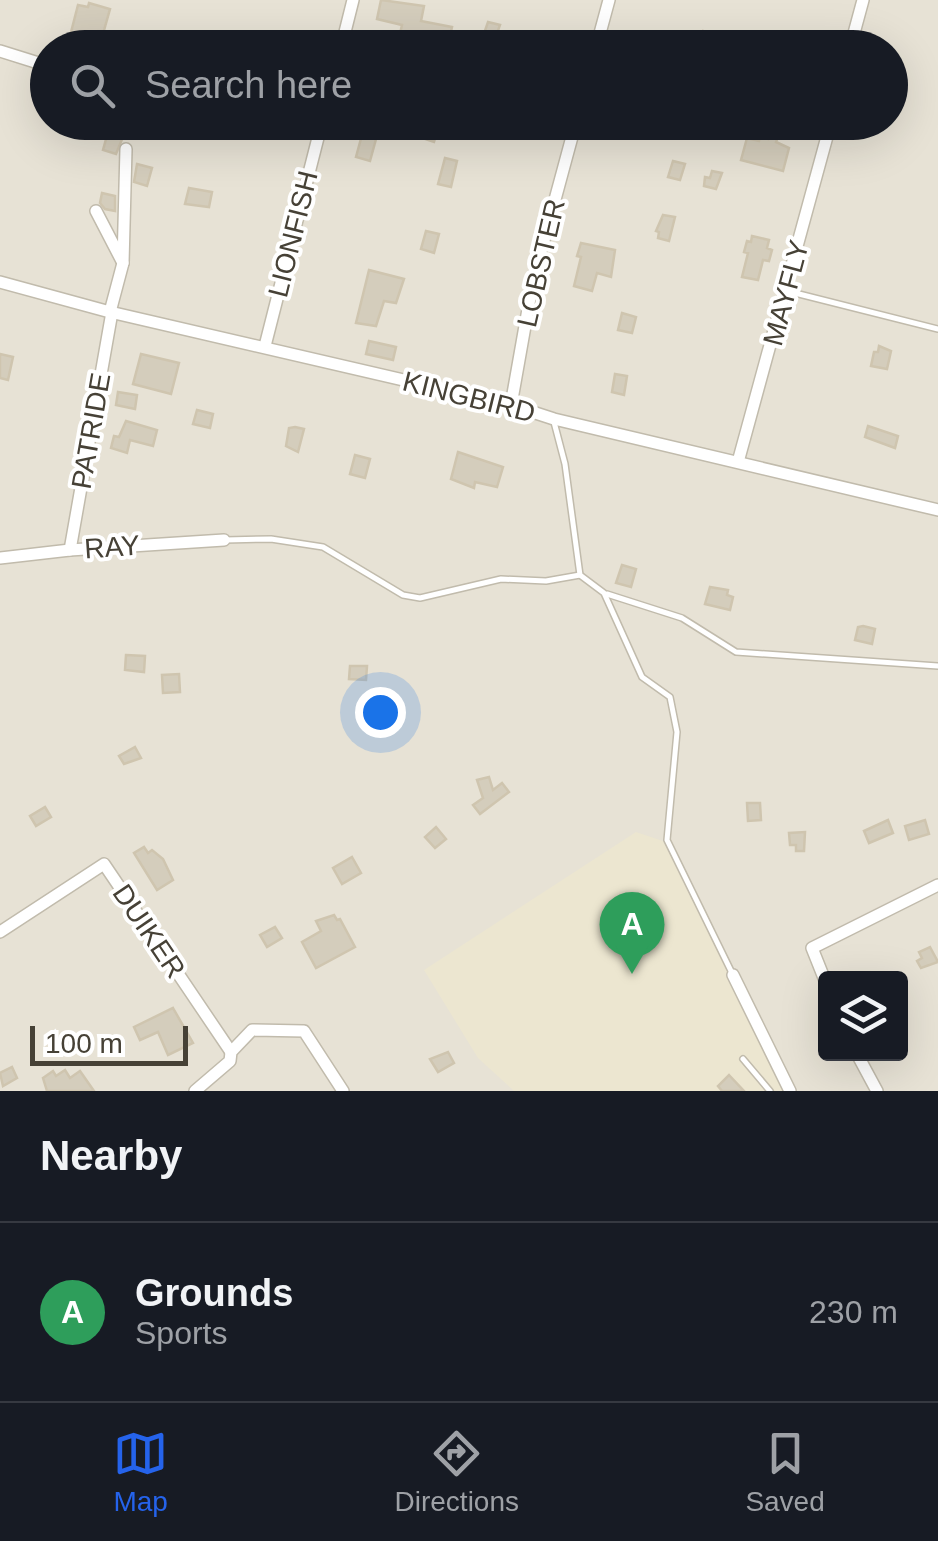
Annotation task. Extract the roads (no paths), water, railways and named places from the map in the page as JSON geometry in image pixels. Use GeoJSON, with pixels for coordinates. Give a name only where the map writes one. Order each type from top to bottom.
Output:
{"type":"FeatureCollection","features":[{"type":"Feature","properties":{"kind":"street"},"geometry":{"type":"LineString","coordinates":[[346,30],[353,0]]}},
{"type":"Feature","properties":{"kind":"street"},"geometry":{"type":"LineString","coordinates":[[601,30],[609,0]]}},
{"type":"Feature","properties":{"kind":"street"},"geometry":{"type":"LineString","coordinates":[[855,30],[863,0]]}},
{"type":"Feature","properties":{"kind":"street"},"geometry":{"type":"LineString","coordinates":[[0,51],[30,60]]}},
{"type":"Feature","properties":{"kind":"street","name":"LIONFISH"},"geometry":{"type":"LineString","coordinates":[[265,346],[317,140]]}},
{"type":"Feature","properties":{"kind":"street","name":"LOBSTER"},"geometry":{"type":"LineString","coordinates":[[511,404],[533,281],[571,140]]}},
{"type":"Feature","properties":{"kind":"street","name":"MAYFLY"},"geometry":{"type":"LineString","coordinates":[[738,462],[826,140]]}},
{"type":"Feature","properties":{"kind":"street","name":"PATRIDE"},"geometry":{"type":"LineString","coordinates":[[70,550],[123,263],[126,148]]}},
{"type":"Feature","properties":{"kind":"street"},"geometry":{"type":"LineString","coordinates":[[96,211],[123,263]]}},
{"type":"Feature","properties":{"kind":"street","name":"KINGBIRD"},"geometry":{"type":"LineString","coordinates":[[0,282],[938,510]]}},
{"type":"Feature","properties":{"kind":"street","name":"RAY"},"geometry":{"type":"LineString","coordinates":[[0,558],[224,540]]}},
{"type":"Feature","properties":{"kind":"street","name":"DUIKER"},"geometry":{"type":"LineString","coordinates":[[0,932],[104,864],[231,1052]]}},
{"type":"Feature","properties":{"kind":"street"},"geometry":{"type":"LineString","coordinates":[[821,971],[812,948],[938,885]]}},
{"type":"Feature","properties":{"kind":"street"},"geometry":{"type":"LineString","coordinates":[[733,975],[790,1091]]}},
{"type":"Feature","properties":{"kind":"street"},"geometry":{"type":"LineString","coordinates":[[194,1091],[230,1061],[231,1052],[252,1030],[304,1031],[343,1091]]}},
{"type":"Feature","properties":{"kind":"street"},"geometry":{"type":"LineString","coordinates":[[860,1061],[877,1091]]}},
{"type":"Feature","properties":{"kind":"lane"},"geometry":{"type":"LineString","coordinates":[[787,292],[938,329]]}},
{"type":"Feature","properties":{"kind":"lane"},"geometry":{"type":"LineString","coordinates":[[554,419],[566,464],[580,575],[604,593],[682,618],[736,652],[938,666]]}},
{"type":"Feature","properties":{"kind":"lane"},"geometry":{"type":"LineString","coordinates":[[224,540],[271,539],[323,547],[403,595],[420,598],[501,579],[546,581],[580,575]]}},
{"type":"Feature","properties":{"kind":"lane"},"geometry":{"type":"LineString","coordinates":[[604,593],[642,677],[670,698],[678,732],[667,840],[733,975]]}},
{"type":"Feature","properties":{"kind":"lane"},"geometry":{"type":"LineString","coordinates":[[743,1059],[770,1091]]}},
{"type":"Feature","properties":{"kind":"place","name":"Grounds"},"geometry":{"type":"Point","coordinates":[632,974]}}]}
